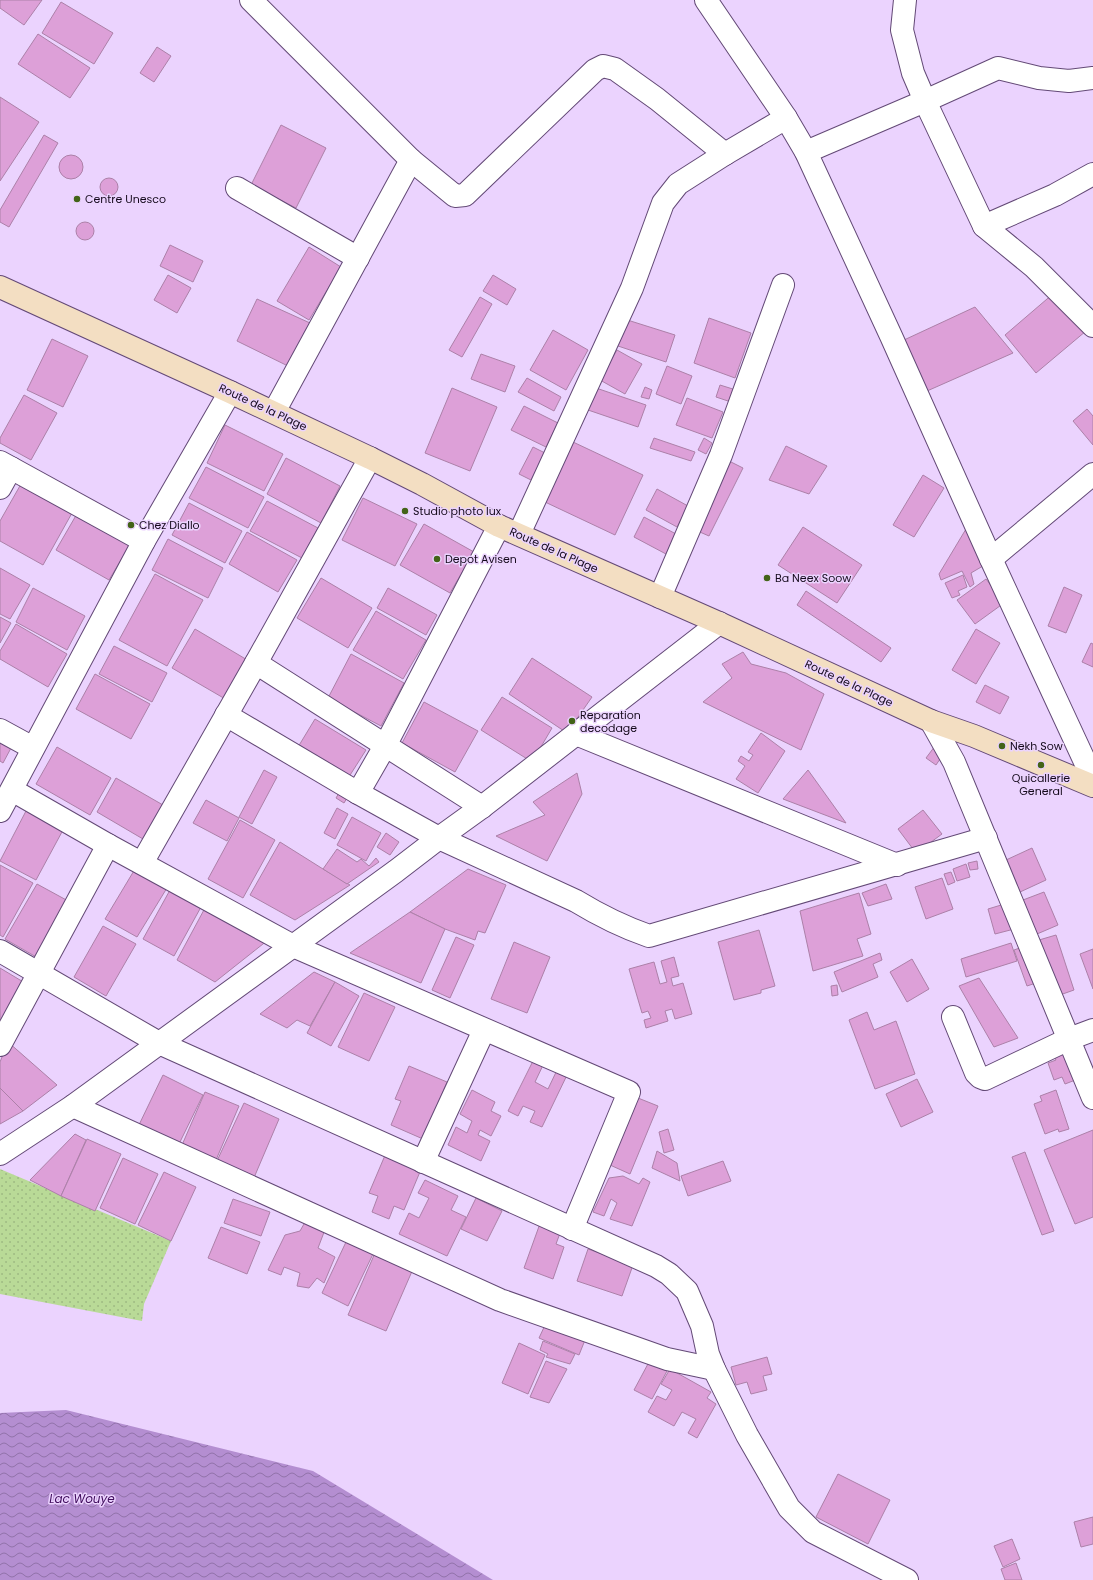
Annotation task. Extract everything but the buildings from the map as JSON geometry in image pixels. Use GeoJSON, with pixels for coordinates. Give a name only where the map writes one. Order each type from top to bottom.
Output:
{"type":"FeatureCollection","features":[{"type":"Feature","properties":{"kind":"main road","name":"Route de la Plage"},"geometry":{"type":"LineString","coordinates":[[0,287],[274,412],[422,484],[499,526],[720,623],[931,721],[974,736],[1093,786]]}},
{"type":"Feature","properties":{"kind":"street"},"geometry":{"type":"LineString","coordinates":[[252,0],[411,160],[454,196],[465,195],[595,70],[603,66],[615,69],[651,95],[725,154]]}},
{"type":"Feature","properties":{"kind":"street"},"geometry":{"type":"LineString","coordinates":[[706,0],[786,118],[806,152],[1093,779]]}},
{"type":"Feature","properties":{"kind":"street"},"geometry":{"type":"LineString","coordinates":[[905,0],[902,30],[913,73],[984,226],[1034,267],[1093,326]]}},
{"type":"Feature","properties":{"kind":"street"},"geometry":{"type":"LineString","coordinates":[[806,152],[998,68],[1040,78],[1069,81],[1093,78]]}},
{"type":"Feature","properties":{"kind":"street"},"geometry":{"type":"LineString","coordinates":[[519,534],[632,288],[663,203],[678,184],[786,118]]}},
{"type":"Feature","properties":{"kind":"street"},"geometry":{"type":"LineString","coordinates":[[274,412],[411,160]]}},
{"type":"Feature","properties":{"kind":"street"},"geometry":{"type":"LineString","coordinates":[[984,226],[1054,195],[1093,174]]}},
{"type":"Feature","properties":{"kind":"street"},"geometry":{"type":"LineString","coordinates":[[236,188],[358,258]]}},
{"type":"Feature","properties":{"kind":"street"},"geometry":{"type":"LineString","coordinates":[[660,597],[721,455],[783,285]]}},
{"type":"Feature","properties":{"kind":"street"},"geometry":{"type":"LineString","coordinates":[[0,811],[144,541],[230,392]]}},
{"type":"Feature","properties":{"kind":"street"},"geometry":{"type":"LineString","coordinates":[[142,863],[256,663],[370,458]]}},
{"type":"Feature","properties":{"kind":"street"},"geometry":{"type":"LineString","coordinates":[[0,488],[6,465],[144,541]]}},
{"type":"Feature","properties":{"kind":"street"},"geometry":{"type":"LineString","coordinates":[[991,559],[1093,474]]}},
{"type":"Feature","properties":{"kind":"street"},"geometry":{"type":"LineString","coordinates":[[358,793],[385,746],[499,526]]}},
{"type":"Feature","properties":{"kind":"street"},"geometry":{"type":"LineString","coordinates":[[0,1154],[73,1106],[396,871],[482,807],[720,623]]}},
{"type":"Feature","properties":{"kind":"street"},"geometry":{"type":"LineString","coordinates":[[256,663],[482,807]]}},
{"type":"Feature","properties":{"kind":"street"},"geometry":{"type":"LineString","coordinates":[[226,715],[358,793],[439,838],[576,901],[592,911],[649,936],[986,838]]}},
{"type":"Feature","properties":{"kind":"street"},"geometry":{"type":"LineString","coordinates":[[931,721],[954,762],[1093,1098]]}},
{"type":"Feature","properties":{"kind":"street"},"geometry":{"type":"LineString","coordinates":[[0,730],[33,748]]}},
{"type":"Feature","properties":{"kind":"street"},"geometry":{"type":"LineString","coordinates":[[576,734],[897,865]]}},
{"type":"Feature","properties":{"kind":"street"},"geometry":{"type":"LineString","coordinates":[[12,790],[108,845],[293,946],[629,1092],[572,1229]]}},
{"type":"Feature","properties":{"kind":"street"},"geometry":{"type":"LineString","coordinates":[[0,1045],[108,845]]}},
{"type":"Feature","properties":{"kind":"street"},"geometry":{"type":"LineString","coordinates":[[0,952],[159,1044],[656,1266],[669,1274],[687,1291],[702,1326],[708,1354],[714,1369],[747,1435],[789,1508],[813,1532],[907,1580]]}},
{"type":"Feature","properties":{"kind":"street"},"geometry":{"type":"LineString","coordinates":[[953,1017],[976,1073],[985,1079],[1093,1030]]}},
{"type":"Feature","properties":{"kind":"street"},"geometry":{"type":"LineString","coordinates":[[423,1162],[484,1030]]}},
{"type":"Feature","properties":{"kind":"street"},"geometry":{"type":"LineString","coordinates":[[73,1106],[500,1300],[667,1359],[714,1369]]}},
{"type":"Feature","properties":{"kind":"green space"},"geometry":{"type":"Polygon","coordinates":[[[0,1169],[171,1241],[144,1304],[142,1321],[0,1294],[0,1169]]]}},
{"type":"Feature","properties":{"kind":"water","name":"Lac Wouye"},"geometry":{"type":"Polygon","coordinates":[[[66,1410],[313,1471],[493,1580],[0,1580],[0,1413],[66,1410]]]}},
{"type":"Feature","properties":{"kind":"place","name":"Centre Unesco"},"geometry":{"type":"Point","coordinates":[77,199]}},
{"type":"Feature","properties":{"kind":"place","name":"Studio photo lux"},"geometry":{"type":"Point","coordinates":[405,511]}},
{"type":"Feature","properties":{"kind":"place","name":"Chez Diallo"},"geometry":{"type":"Point","coordinates":[131,525]}},
{"type":"Feature","properties":{"kind":"place","name":"Depot Avisen"},"geometry":{"type":"Point","coordinates":[437,559]}},
{"type":"Feature","properties":{"kind":"place","name":"Ba Neex Soow"},"geometry":{"type":"Point","coordinates":[767,578]}},
{"type":"Feature","properties":{"kind":"place","name":"Reparation decodage"},"geometry":{"type":"Point","coordinates":[572,721]}},
{"type":"Feature","properties":{"kind":"place","name":"Nekh Sow"},"geometry":{"type":"Point","coordinates":[1002,746]}},
{"type":"Feature","properties":{"kind":"place","name":"Quicallerie General"},"geometry":{"type":"Point","coordinates":[1041,765]}}]}
